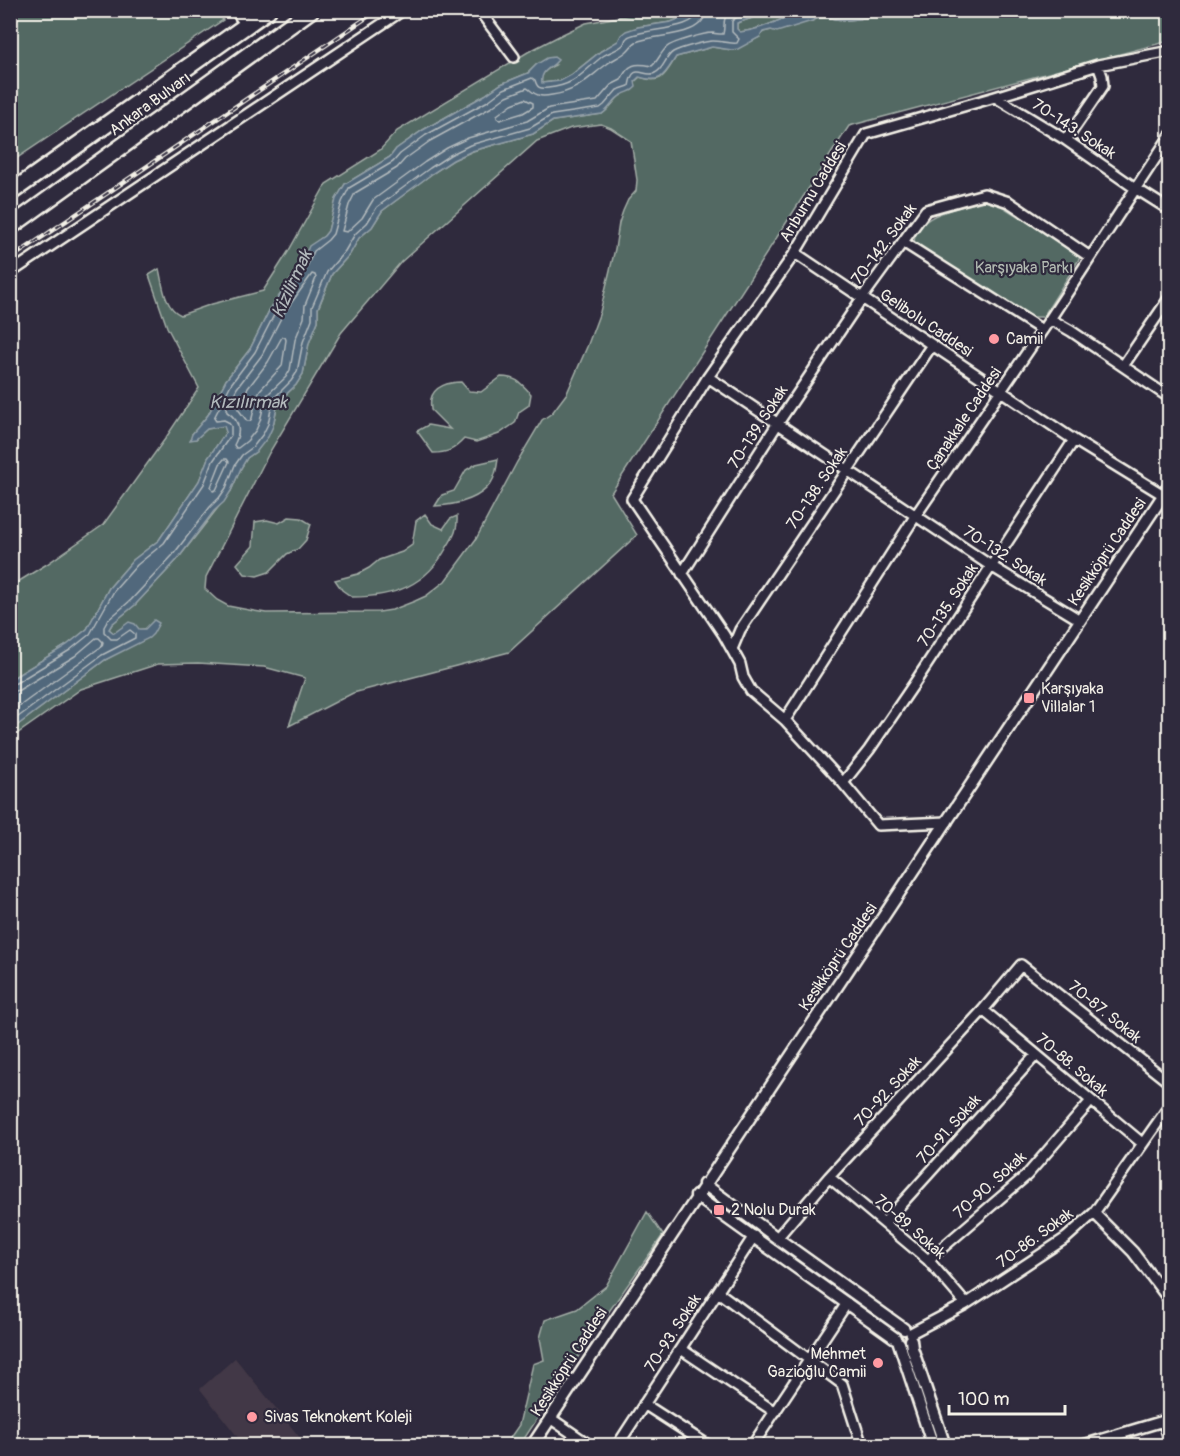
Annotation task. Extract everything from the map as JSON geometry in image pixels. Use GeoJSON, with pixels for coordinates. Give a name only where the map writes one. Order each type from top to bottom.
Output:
{"type":"FeatureCollection","features":[{"type":"Feature","properties":{"kind":"highway","name":"Ankara Bulvarı"},"geometry":{"type":"LineString","coordinates":[[10,193],[268,10]]}},
{"type":"Feature","properties":{"kind":"highway","name":"Ankara Bulvarı"},"geometry":{"type":"LineString","coordinates":[[10,227],[311,10]]}},
{"type":"Feature","properties":{"kind":"street"},"geometry":{"type":"LineString","coordinates":[[236,10],[247,26]]}},
{"type":"Feature","properties":{"kind":"street"},"geometry":{"type":"LineString","coordinates":[[10,273],[403,10]]}},
{"type":"Feature","properties":{"kind":"street"},"geometry":{"type":"LineString","coordinates":[[479,10],[514,57]]}},
{"type":"Feature","properties":{"kind":"street","name":"Arıburnu Caddesi"},"geometry":{"type":"LineString","coordinates":[[682,574],[632,499],[708,377],[795,253],[866,134],[1098,65],[1170,51]]}},
{"type":"Feature","properties":{"kind":"street"},"geometry":{"type":"LineString","coordinates":[[1066,140],[1103,86],[1098,65]]}},
{"type":"Feature","properties":{"kind":"street","name":"70-143. Sokak"},"geometry":{"type":"LineString","coordinates":[[995,97],[1066,140],[1170,210]]}},
{"type":"Feature","properties":{"kind":"street","name":"Çanakkale Caddesi"},"geometry":{"type":"LineString","coordinates":[[785,720],[916,515],[1050,319],[1170,136]]}},
{"type":"Feature","properties":{"kind":"street","name":"70-142. Sokak"},"geometry":{"type":"LineString","coordinates":[[862,298],[926,210],[984,194],[1009,202],[1090,257]]}},
{"type":"Feature","properties":{"kind":"street"},"geometry":{"type":"LineString","coordinates":[[903,243],[1042,330]]}},
{"type":"Feature","properties":{"kind":"street","name":"Gelibolu Caddesi"},"geometry":{"type":"LineString","coordinates":[[795,253],[1074,440],[1167,493]]}},
{"type":"Feature","properties":{"kind":"street"},"geometry":{"type":"LineString","coordinates":[[1123,366],[1170,297]]}},
{"type":"Feature","properties":{"kind":"street","name":"70-139. Sokak"},"geometry":{"type":"LineString","coordinates":[[682,574],[778,423],[862,298]]}},
{"type":"Feature","properties":{"kind":"street"},"geometry":{"type":"LineString","coordinates":[[1050,319],[1170,398]]}},
{"type":"Feature","properties":{"kind":"street","name":"70-138. Sokak"},"geometry":{"type":"LineString","coordinates":[[732,649],[740,630],[932,345]]}},
{"type":"Feature","properties":{"kind":"street","name":"70-132. Sokak"},"geometry":{"type":"LineString","coordinates":[[708,377],[991,566],[1080,620]]}},
{"type":"Feature","properties":{"kind":"street","name":"70-135. Sokak"},"geometry":{"type":"LineString","coordinates":[[843,783],[869,750],[914,684],[1074,440]]}},
{"type":"Feature","properties":{"kind":"street","name":"Kesikköprü Caddesi"},"geometry":{"type":"LineString","coordinates":[[532,1446],[696,1196],[1167,493]]}},
{"type":"Feature","properties":{"kind":"street"},"geometry":{"type":"LineString","coordinates":[[682,574],[724,635],[740,664],[743,678],[751,691],[785,720],[878,825],[946,822]]}},
{"type":"Feature","properties":{"kind":"street","name":"70-92. Sokak"},"geometry":{"type":"LineString","coordinates":[[777,1238],[829,1177],[983,1011],[1022,965]]}},
{"type":"Feature","properties":{"kind":"street","name":"70-87. Sokak"},"geometry":{"type":"LineString","coordinates":[[1022,965],[1170,1083]]}},
{"type":"Feature","properties":{"kind":"street","name":"70-88. Sokak"},"geometry":{"type":"LineString","coordinates":[[983,1011],[1142,1143]]}},
{"type":"Feature","properties":{"kind":"street","name":"70-91. Sokak"},"geometry":{"type":"LineString","coordinates":[[884,1223],[1036,1055]]}},
{"type":"Feature","properties":{"kind":"street","name":"70-90. Sokak"},"geometry":{"type":"LineString","coordinates":[[928,1260],[1027,1175],[1091,1101]]}},
{"type":"Feature","properties":{"kind":"street","name":"70-86. Sokak"},"geometry":{"type":"LineString","coordinates":[[909,1334],[966,1304],[1066,1238],[1094,1213],[1170,1105]]}},
{"type":"Feature","properties":{"kind":"street","name":"70-89. Sokak"},"geometry":{"type":"LineString","coordinates":[[829,1177],[928,1260],[966,1304]]}},
{"type":"Feature","properties":{"kind":"street"},"geometry":{"type":"LineString","coordinates":[[704,1184],[909,1334],[945,1446]]}},
{"type":"Feature","properties":{"kind":"street"},"geometry":{"type":"LineString","coordinates":[[696,1196],[897,1341]]}},
{"type":"Feature","properties":{"kind":"street"},"geometry":{"type":"LineString","coordinates":[[1094,1213],[1133,1252],[1170,1300]]}},
{"type":"Feature","properties":{"kind":"street","name":"70-93. Sokak"},"geometry":{"type":"LineString","coordinates":[[617,1446],[754,1236]]}},
{"type":"Feature","properties":{"kind":"street"},"geometry":{"type":"LineString","coordinates":[[718,1292],[842,1384],[862,1446]]}},
{"type":"Feature","properties":{"kind":"street"},"geometry":{"type":"LineString","coordinates":[[752,1446],[847,1303]]}},
{"type":"Feature","properties":{"kind":"street"},"geometry":{"type":"LineString","coordinates":[[909,1334],[897,1332],[897,1341],[933,1446]]}},
{"type":"Feature","properties":{"kind":"street"},"geometry":{"type":"LineString","coordinates":[[681,1349],[775,1412]]}},
{"type":"Feature","properties":{"kind":"street"},"geometry":{"type":"LineString","coordinates":[[644,1404],[709,1446]]}},
{"type":"Feature","properties":{"kind":"street"},"geometry":{"type":"LineString","coordinates":[[550,1418],[591,1446]]}},
{"type":"Feature","properties":{"kind":"street"},"geometry":{"type":"LineString","coordinates":[[1080,1446],[1166,1420],[1170,1440]]}},
{"type":"Feature","properties":{"kind":"shaded area","name":"Sivas Teknokent Koleji"},"geometry":{"type":"Polygon","coordinates":[[[235,1358],[306,1445],[244,1445],[200,1389],[235,1358]]]}},
{"type":"Feature","properties":{"kind":"green space"},"geometry":{"type":"Polygon","coordinates":[[[11,10],[217,10],[223,20],[11,162],[11,10]]]}},
{"type":"Feature","properties":{"kind":"green space"},"geometry":{"type":"Polygon","coordinates":[[[900,10],[1169,11],[1169,41],[849,126],[611,493],[637,535],[509,652],[353,693],[289,726],[305,678],[264,667],[198,663],[158,664],[81,689],[11,738],[11,730],[105,660],[124,649],[145,629],[114,634],[109,629],[177,560],[231,491],[247,458],[257,451],[273,426],[278,402],[296,385],[303,374],[309,343],[318,321],[318,309],[332,274],[350,254],[359,238],[372,227],[382,211],[433,173],[473,151],[533,134],[553,121],[602,114],[640,77],[653,80],[662,77],[676,57],[712,47],[732,50],[760,37],[763,32],[821,18],[849,20],[900,10]],[[601,124],[571,128],[537,141],[401,262],[341,333],[269,453],[206,577],[205,589],[217,600],[228,606],[266,613],[379,612],[392,610],[426,596],[445,581],[476,539],[542,420],[552,413],[567,393],[600,312],[619,223],[628,200],[636,191],[637,180],[631,141],[601,124]]]}},
{"type":"Feature","properties":{"kind":"green space"},"geometry":{"type":"Polygon","coordinates":[[[650,11],[699,11],[671,22],[638,27],[560,81],[541,83],[545,72],[555,65],[537,64],[528,73],[501,84],[423,130],[396,149],[390,157],[345,184],[336,200],[328,231],[309,247],[300,267],[270,309],[250,349],[226,380],[208,415],[192,434],[196,439],[207,429],[225,426],[226,432],[208,458],[199,481],[159,540],[133,560],[109,588],[87,629],[67,645],[11,679],[11,586],[103,525],[199,388],[167,327],[149,275],[159,269],[168,302],[175,312],[181,315],[212,304],[263,291],[326,184],[380,150],[397,131],[528,52],[586,23],[650,11]]]}},
{"type":"Feature","properties":{"kind":"green space"},"geometry":{"type":"Polygon","coordinates":[[[763,11],[845,11],[799,13],[755,29],[740,32],[737,29],[737,23],[763,11]]]}},
{"type":"Feature","properties":{"kind":"green space","name":"Karşıyaka Parkı"},"geometry":{"type":"Polygon","coordinates":[[[984,201],[997,203],[1081,256],[1043,317],[1027,317],[914,243],[916,233],[931,218],[952,209],[984,201]]]}},
{"type":"Feature","properties":{"kind":"green space"},"geometry":{"type":"Polygon","coordinates":[[[501,377],[518,381],[531,394],[529,405],[519,412],[515,423],[499,434],[476,442],[464,439],[450,450],[433,453],[417,431],[428,425],[450,429],[431,410],[431,399],[435,391],[447,384],[461,382],[469,391],[481,392],[501,377]]]}},
{"type":"Feature","properties":{"kind":"green space"},"geometry":{"type":"Polygon","coordinates":[[[498,459],[493,480],[480,494],[458,503],[435,506],[442,495],[454,491],[466,470],[476,464],[498,459]]]}},
{"type":"Feature","properties":{"kind":"green space"},"geometry":{"type":"Polygon","coordinates":[[[425,514],[432,524],[443,529],[450,519],[457,516],[454,536],[429,571],[407,587],[382,595],[352,597],[342,590],[335,580],[358,574],[379,560],[402,552],[412,545],[416,521],[425,514]]]}},
{"type":"Feature","properties":{"kind":"green space"},"geometry":{"type":"Polygon","coordinates":[[[289,517],[301,518],[311,524],[306,540],[298,549],[287,554],[269,572],[257,576],[245,574],[237,564],[253,546],[255,522],[267,520],[279,523],[289,517]]]}},
{"type":"Feature","properties":{"kind":"green space"},"geometry":{"type":"Polygon","coordinates":[[[647,1212],[663,1235],[593,1334],[520,1445],[505,1445],[519,1425],[533,1364],[544,1360],[540,1338],[545,1320],[577,1309],[606,1286],[647,1212]]]}},
{"type":"Feature","properties":{"kind":"water","name":"Kızılırmak"},"geometry":{"type":"Polygon","coordinates":[[[699,11],[763,11],[737,23],[737,29],[740,32],[763,27],[799,13],[900,11],[844,20],[821,18],[777,32],[771,30],[763,32],[760,37],[738,49],[712,47],[676,57],[662,76],[653,79],[639,77],[635,81],[634,89],[619,96],[602,114],[553,121],[533,134],[472,151],[433,173],[382,211],[372,227],[359,238],[350,254],[332,274],[318,308],[318,321],[309,343],[303,374],[296,385],[278,402],[268,437],[257,451],[247,458],[224,502],[214,511],[177,560],[109,629],[114,633],[129,622],[135,624],[139,629],[145,629],[154,620],[159,623],[153,634],[105,660],[11,730],[11,679],[67,645],[87,629],[109,588],[133,560],[159,540],[199,481],[208,458],[226,432],[224,426],[207,429],[196,439],[190,440],[192,434],[208,415],[226,380],[250,349],[270,309],[300,267],[309,246],[328,231],[336,199],[345,184],[390,157],[396,149],[423,130],[501,84],[528,73],[547,58],[554,57],[558,60],[544,72],[542,83],[560,81],[571,75],[601,51],[618,41],[626,31],[671,22],[699,11]]]}},
{"type":"Feature","properties":{"kind":"railway"},"geometry":{"type":"LineString","coordinates":[[10,259],[378,10]]}},
{"type":"Feature","properties":{"kind":"place","name":"Camii"},"geometry":{"type":"Point","coordinates":[994,339]}},
{"type":"Feature","properties":{"kind":"place","name":"Karşıyaka Villalar 1"},"geometry":{"type":"Point","coordinates":[1029,698]}},
{"type":"Feature","properties":{"kind":"place","name":"2 Nolu Durak"},"geometry":{"type":"Point","coordinates":[719,1210]}},
{"type":"Feature","properties":{"kind":"place","name":"Mehmet Gazioğlu Camii"},"geometry":{"type":"Point","coordinates":[878,1363]}},
{"type":"Feature","properties":{"kind":"place","name":"Sivas Teknokent Koleji"},"geometry":{"type":"Point","coordinates":[252,1417]}},
{"type":"Feature","properties":{"kind":"water label","name":"Kizilirmak"},"geometry":{"type":"Point","coordinates":[292,284]}}]}
